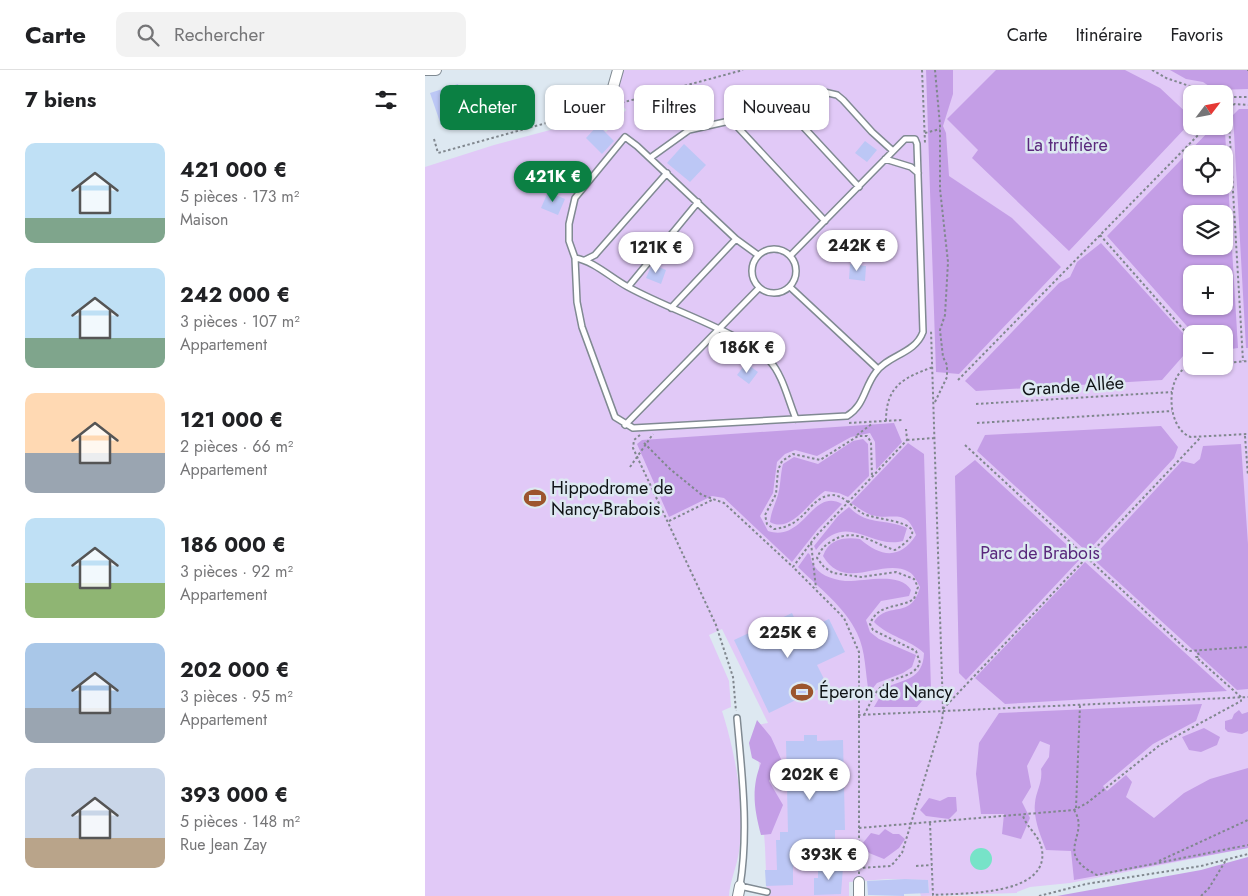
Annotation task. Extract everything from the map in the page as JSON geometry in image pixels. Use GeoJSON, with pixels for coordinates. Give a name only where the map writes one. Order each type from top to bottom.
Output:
{"type":"FeatureCollection","features":[{"type":"Feature","properties":{"kind":"street"},"geometry":{"type":"LineString","coordinates":[[425,70],[436,70]]}},
{"type":"Feature","properties":{"kind":"street"},"geometry":{"type":"LineString","coordinates":[[614,85],[618,70]]}},
{"type":"Feature","properties":{"kind":"street"},"geometry":{"type":"LineString","coordinates":[[859,882],[859,896]]}},
{"type":"Feature","properties":{"kind":"lane"},"geometry":{"type":"LineString","coordinates":[[829,93],[833,93],[843,100],[872,132],[893,151]]}},
{"type":"Feature","properties":{"kind":"lane"},"geometry":{"type":"LineString","coordinates":[[651,158],[667,144],[689,130],[724,123]]}},
{"type":"Feature","properties":{"kind":"lane"},"geometry":{"type":"LineString","coordinates":[[740,130],[825,221]]}},
{"type":"Feature","properties":{"kind":"lane"},"geometry":{"type":"LineString","coordinates":[[806,130],[859,187]]}},
{"type":"Feature","properties":{"kind":"lane"},"geometry":{"type":"LineString","coordinates":[[758,256],[736,239],[651,158],[625,137],[575,198],[569,224],[569,241],[575,258],[577,302],[582,327],[615,417],[625,425],[633,428],[847,416],[861,404],[878,369],[911,348],[923,332],[917,144],[915,139],[905,139],[790,256]]}},
{"type":"Feature","properties":{"kind":"lane"},"geometry":{"type":"LineString","coordinates":[[885,159],[911,168],[918,173]]}},
{"type":"Feature","properties":{"kind":"lane"},"geometry":{"type":"LineString","coordinates":[[585,260],[595,255],[667,173]]}},
{"type":"Feature","properties":{"kind":"lane"},"geometry":{"type":"LineString","coordinates":[[628,287],[698,202]]}},
{"type":"Feature","properties":{"kind":"lane"},"geometry":{"type":"LineString","coordinates":[[671,308],[736,239]]}},
{"type":"Feature","properties":{"kind":"lane"},"geometry":{"type":"LineString","coordinates":[[774,249],[790,256],[796,268],[796,275],[790,287],[778,294],[765,292],[759,288],[754,281],[752,272],[753,263],[758,256],[774,249]]}},
{"type":"Feature","properties":{"kind":"lane"},"geometry":{"type":"LineString","coordinates":[[575,258],[585,260],[628,287],[671,308],[719,327],[756,348],[769,360],[796,418]]}},
{"type":"Feature","properties":{"kind":"lane"},"geometry":{"type":"LineString","coordinates":[[790,287],[878,369]]}},
{"type":"Feature","properties":{"kind":"lane"},"geometry":{"type":"LineString","coordinates":[[625,425],[759,288]]}},
{"type":"Feature","properties":{"kind":"lane"},"geometry":{"type":"LineString","coordinates":[[737,718],[745,826],[743,865],[739,891],[767,892]]}},
{"type":"Feature","properties":{"kind":"path"},"geometry":{"type":"LineString","coordinates":[[624,102],[743,70]]}},
{"type":"Feature","properties":{"kind":"path"},"geometry":{"type":"LineString","coordinates":[[934,403],[947,376],[940,330],[945,315],[948,262],[940,189],[940,129],[935,70]]}},
{"type":"Feature","properties":{"kind":"path"},"geometry":{"type":"LineString","coordinates":[[1152,70],[1186,85]]}},
{"type":"Feature","properties":{"kind":"path"},"geometry":{"type":"LineString","coordinates":[[1233,97],[1248,97]]}},
{"type":"Feature","properties":{"kind":"path"},"geometry":{"type":"LineString","coordinates":[[1242,105],[1243,97]]}},
{"type":"Feature","properties":{"kind":"path"},"geometry":{"type":"LineString","coordinates":[[1233,106],[1248,105]]}},
{"type":"Feature","properties":{"kind":"path"},"geometry":{"type":"LineString","coordinates":[[434,139],[439,153],[545,123]]}},
{"type":"Feature","properties":{"kind":"path"},"geometry":{"type":"LineString","coordinates":[[924,133],[940,129]]}},
{"type":"Feature","properties":{"kind":"path"},"geometry":{"type":"LineString","coordinates":[[958,380],[1198,135]]}},
{"type":"Feature","properties":{"kind":"path"},"geometry":{"type":"LineString","coordinates":[[1229,135],[1243,361]]}},
{"type":"Feature","properties":{"kind":"path"},"geometry":{"type":"LineString","coordinates":[[1100,235],[1183,329]]}},
{"type":"Feature","properties":{"kind":"path"},"geometry":{"type":"LineString","coordinates":[[1233,362],[1248,361]]}},
{"type":"Feature","properties":{"kind":"path"},"geometry":{"type":"LineString","coordinates":[[886,421],[886,405],[891,392],[910,375],[933,367]]}},
{"type":"Feature","properties":{"kind":"path"},"geometry":{"type":"LineString","coordinates":[[1183,369],[1179,371],[1173,384],[1172,392],[1172,412],[1179,427],[1185,434],[1200,438],[1247,435],[1248,476]]}},
{"type":"Feature","properties":{"kind":"path","name":"Grande Allée"},"geometry":{"type":"LineString","coordinates":[[976,404],[1172,392]]}},
{"type":"Feature","properties":{"kind":"path","name":"Grande Allée"},"geometry":{"type":"LineString","coordinates":[[977,423],[1172,412]]}},
{"type":"Feature","properties":{"kind":"path"},"geometry":{"type":"LineString","coordinates":[[845,423],[902,420]]}},
{"type":"Feature","properties":{"kind":"path"},"geometry":{"type":"LineString","coordinates":[[817,558],[821,548],[839,537],[851,534],[865,537],[883,547],[895,550],[908,542],[912,534],[908,525],[897,520],[873,518],[860,512],[837,496],[822,498],[796,523],[780,529],[771,528],[766,520],[767,509],[776,494],[778,470],[781,461],[793,454],[820,460],[875,422]]}},
{"type":"Feature","properties":{"kind":"path"},"geometry":{"type":"LineString","coordinates":[[793,567],[847,502],[907,440],[907,430]]}},
{"type":"Feature","properties":{"kind":"path"},"geometry":{"type":"LineString","coordinates":[[630,467],[644,443],[653,434]]}},
{"type":"Feature","properties":{"kind":"path"},"geometry":{"type":"LineString","coordinates":[[662,434],[639,435],[634,440],[633,448],[716,625],[733,677],[737,718]]}},
{"type":"Feature","properties":{"kind":"path"},"geometry":{"type":"LineString","coordinates":[[853,438],[867,436],[871,442],[872,478]]}},
{"type":"Feature","properties":{"kind":"path"},"geometry":{"type":"LineString","coordinates":[[907,440],[935,438]]}},
{"type":"Feature","properties":{"kind":"path"},"geometry":{"type":"LineString","coordinates":[[943,710],[1200,438]]}},
{"type":"Feature","properties":{"kind":"path"},"geometry":{"type":"LineString","coordinates":[[644,443],[684,481],[702,495],[724,502],[816,588],[844,618],[856,642],[860,663],[858,715],[859,882]]}},
{"type":"Feature","properties":{"kind":"path"},"geometry":{"type":"LineString","coordinates":[[965,445],[1188,652],[1248,648]]}},
{"type":"Feature","properties":{"kind":"path"},"geometry":{"type":"LineString","coordinates":[[859,868],[891,866],[903,852],[942,720],[936,453]]}},
{"type":"Feature","properties":{"kind":"path"},"geometry":{"type":"LineString","coordinates":[[668,522],[714,500]]}},
{"type":"Feature","properties":{"kind":"path"},"geometry":{"type":"LineString","coordinates":[[811,543],[816,588]]}},
{"type":"Feature","properties":{"kind":"path"},"geometry":{"type":"LineString","coordinates":[[812,548],[824,567],[833,573],[861,577],[896,572],[914,579],[918,587],[913,599],[903,605],[881,610],[875,614],[870,624],[873,630],[916,651],[920,663],[913,673],[885,684],[878,690],[864,715]]}},
{"type":"Feature","properties":{"kind":"path"},"geometry":{"type":"LineString","coordinates":[[1198,652],[1199,657],[1195,657],[1241,697]]}},
{"type":"Feature","properties":{"kind":"path"},"geometry":{"type":"LineString","coordinates":[[858,715],[1248,696]]}},
{"type":"Feature","properties":{"kind":"path"},"geometry":{"type":"LineString","coordinates":[[859,828],[1023,816],[1075,810],[1087,803],[1161,745],[1241,702],[1241,697]]}},
{"type":"Feature","properties":{"kind":"path"},"geometry":{"type":"LineString","coordinates":[[1080,705],[1075,854],[1077,863],[1084,869],[1097,875],[1248,845]]}},
{"type":"Feature","properties":{"kind":"path"},"geometry":{"type":"LineString","coordinates":[[930,823],[933,895],[1003,892],[1022,885],[1037,870],[1042,851],[1037,836],[1023,816]]}},
{"type":"Feature","properties":{"kind":"path"},"geometry":{"type":"LineString","coordinates":[[1157,862],[1248,820]]}},
{"type":"Feature","properties":{"kind":"path"},"geometry":{"type":"LineString","coordinates":[[1039,896],[1062,888],[1226,860],[1248,854]]}},
{"type":"Feature","properties":{"kind":"path"},"geometry":{"type":"LineString","coordinates":[[1201,896],[1209,888],[1226,860]]}},
{"type":"Feature","properties":{"kind":"path"},"geometry":{"type":"LineString","coordinates":[[916,866],[932,866]]}},
{"type":"Feature","properties":{"kind":"green space","name":"Parc de Brabois"},"geometry":{"type":"Polygon","coordinates":[[[624,70],[1248,70],[1248,848],[1070,883],[1030,887],[1017,893],[921,896],[920,893],[929,893],[928,880],[888,879],[849,882],[849,896],[767,896],[756,725],[768,723],[722,629],[709,635],[729,681],[731,707],[722,711],[735,762],[741,817],[739,851],[729,896],[425,896],[425,167],[494,145],[550,130],[604,130],[606,132],[608,130],[624,130],[624,112],[626,110],[624,107],[624,85],[619,85],[624,70]]]}},
{"type":"Feature","properties":{"kind":"green space"},"geometry":{"type":"Polygon","coordinates":[[[926,70],[953,70],[953,94],[943,126],[946,133],[949,176],[1012,218],[1061,267],[959,374],[936,372],[926,70]]]}},
{"type":"Feature","properties":{"kind":"green space","name":"La truffière"},"geometry":{"type":"Polygon","coordinates":[[[996,70],[1125,70],[1160,88],[1183,110],[1183,130],[1069,251],[972,158],[978,150],[947,119],[996,70]]]}},
{"type":"Feature","properties":{"kind":"green space"},"geometry":{"type":"Polygon","coordinates":[[[1170,70],[1248,70],[1248,89],[1233,89],[1233,85],[1208,85],[1203,82],[1186,79],[1170,70]]]}},
{"type":"Feature","properties":{"kind":"green space"},"geometry":{"type":"Polygon","coordinates":[[[1239,109],[1248,109],[1248,348],[1246,348],[1233,115],[1239,109]]]}},
{"type":"Feature","properties":{"kind":"green space"},"geometry":{"type":"Polygon","coordinates":[[[1205,135],[1225,135],[1226,145],[1196,145],[1205,135]]]}},
{"type":"Feature","properties":{"kind":"green space"},"geometry":{"type":"Polygon","coordinates":[[[1183,158],[1183,195],[1229,195],[1229,205],[1183,205],[1183,255],[1232,255],[1238,348],[1233,349],[1233,325],[1186,325],[1107,236],[1183,158]]]}},
{"type":"Feature","properties":{"kind":"green space"},"geometry":{"type":"Polygon","coordinates":[[[1101,243],[1183,333],[1183,356],[1162,380],[976,391],[965,381],[1059,283],[1070,277],[1077,262],[1101,243]]]}},
{"type":"Feature","properties":{"kind":"green space"},"geometry":{"type":"Polygon","coordinates":[[[894,423],[902,442],[876,470],[875,442],[870,433],[851,437],[817,456],[795,450],[785,454],[777,462],[773,493],[760,516],[768,531],[780,533],[791,529],[823,503],[832,501],[842,504],[818,529],[792,562],[724,498],[712,496],[669,517],[637,444],[642,440],[894,423]]]}},
{"type":"Feature","properties":{"kind":"green space"},"geometry":{"type":"Polygon","coordinates":[[[1161,426],[1178,447],[1174,458],[1087,552],[977,451],[985,435],[1161,426]]]}},
{"type":"Feature","properties":{"kind":"green space"},"geometry":{"type":"Polygon","coordinates":[[[863,439],[868,444],[869,476],[848,497],[839,493],[825,491],[799,515],[785,524],[778,525],[770,522],[778,494],[783,464],[794,457],[818,464],[853,441],[863,439]]]}},
{"type":"Feature","properties":{"kind":"green space"},"geometry":{"type":"Polygon","coordinates":[[[908,443],[924,454],[931,690],[917,707],[874,707],[885,688],[916,674],[923,662],[924,653],[874,622],[886,612],[911,604],[920,587],[911,573],[887,568],[853,573],[842,572],[832,567],[823,556],[833,543],[848,538],[860,539],[875,549],[890,553],[903,549],[910,543],[916,535],[908,521],[898,517],[871,515],[851,503],[908,443]]]}},
{"type":"Feature","properties":{"kind":"green space"},"geometry":{"type":"Polygon","coordinates":[[[1241,444],[1248,544],[1248,689],[1237,690],[1092,558],[1182,461],[1194,464],[1200,459],[1203,446],[1241,444]]]}},
{"type":"Feature","properties":{"kind":"green space","name":"Parc de Brabois"},"geometry":{"type":"Polygon","coordinates":[[[975,460],[1081,558],[966,680],[959,673],[955,476],[975,460]]]}},
{"type":"Feature","properties":{"kind":"green space"},"geometry":{"type":"Polygon","coordinates":[[[849,507],[862,517],[907,528],[903,541],[891,542],[880,540],[859,533],[838,533],[827,538],[816,550],[814,546],[838,516],[849,507]]]}},
{"type":"Feature","properties":{"kind":"green space"},"geometry":{"type":"Polygon","coordinates":[[[808,553],[818,570],[830,578],[845,581],[890,579],[906,584],[911,590],[909,596],[881,601],[866,620],[870,632],[879,639],[916,655],[912,667],[903,673],[877,683],[869,693],[862,647],[852,624],[838,606],[798,567],[808,553]]]}},
{"type":"Feature","properties":{"kind":"green space"},"geometry":{"type":"Polygon","coordinates":[[[1085,562],[1227,691],[1005,704],[975,678],[1085,562]]]}},
{"type":"Feature","properties":{"kind":"green space"},"geometry":{"type":"Polygon","coordinates":[[[1202,704],[1196,721],[1153,744],[1103,786],[1107,791],[1126,775],[1132,782],[1126,797],[1154,818],[1184,793],[1210,779],[1248,768],[1248,848],[1074,880],[1071,851],[1046,850],[1036,821],[1035,809],[1041,769],[1049,757],[1050,745],[1040,741],[1027,766],[1031,787],[1022,802],[1030,818],[1021,839],[1002,834],[1004,814],[981,814],[976,774],[979,743],[999,713],[1202,704]]]}},
{"type":"Feature","properties":{"kind":"green space"},"geometry":{"type":"Polygon","coordinates":[[[1239,710],[1242,714],[1248,712],[1248,731],[1242,734],[1228,732],[1225,729],[1225,721],[1232,719],[1239,710]]]}},
{"type":"Feature","properties":{"kind":"green space"},"geometry":{"type":"Polygon","coordinates":[[[757,720],[771,737],[781,759],[769,781],[783,805],[771,834],[761,835],[755,790],[761,763],[752,758],[749,743],[757,720]]]}},
{"type":"Feature","properties":{"kind":"green space"},"geometry":{"type":"Polygon","coordinates":[[[1204,728],[1220,737],[1217,745],[1201,752],[1189,750],[1182,737],[1204,728]]]}},
{"type":"Feature","properties":{"kind":"green space"},"geometry":{"type":"Polygon","coordinates":[[[948,797],[956,797],[957,811],[949,819],[926,816],[920,810],[929,798],[940,801],[948,797]]]}},
{"type":"Feature","properties":{"kind":"green space"},"geometry":{"type":"Polygon","coordinates":[[[885,829],[893,834],[899,834],[905,839],[899,848],[884,859],[869,853],[862,844],[871,833],[879,835],[885,829]]]}},
{"type":"Feature","properties":{"kind":"green space"},"geometry":{"type":"Polygon","coordinates":[[[1248,857],[1248,896],[1057,896],[1201,870],[1248,857]]]}},
{"type":"Feature","properties":{"kind":"shaded area"},"geometry":{"type":"Polygon","coordinates":[[[981,848],[989,851],[992,859],[989,867],[981,870],[973,867],[970,859],[973,851],[981,848]]]}},
{"type":"Feature","properties":{"kind":"building"},"geometry":{"type":"Polygon","coordinates":[[[440,90],[440,122],[430,93],[440,90]]]}},
{"type":"Feature","properties":{"kind":"building"},"geometry":{"type":"Polygon","coordinates":[[[593,130],[603,130],[614,141],[602,154],[586,138],[593,130]]]}},
{"type":"Feature","properties":{"kind":"building"},"geometry":{"type":"Polygon","coordinates":[[[865,141],[877,150],[867,162],[855,153],[865,141]]]}},
{"type":"Feature","properties":{"kind":"building"},"geometry":{"type":"Polygon","coordinates":[[[684,144],[706,165],[690,182],[667,163],[684,144]]]}},
{"type":"Feature","properties":{"kind":"building"},"geometry":{"type":"Polygon","coordinates":[[[548,192],[565,199],[558,215],[541,208],[548,192]]]}},
{"type":"Feature","properties":{"kind":"building"},"geometry":{"type":"Polygon","coordinates":[[[652,264],[666,270],[661,284],[646,278],[652,264]]]}},
{"type":"Feature","properties":{"kind":"building"},"geometry":{"type":"Polygon","coordinates":[[[850,264],[866,266],[865,281],[849,279],[850,264]]]}},
{"type":"Feature","properties":{"kind":"building"},"geometry":{"type":"Polygon","coordinates":[[[746,363],[758,372],[749,384],[737,375],[746,363]]]}},
{"type":"Feature","properties":{"kind":"building"},"geometry":{"type":"Polygon","coordinates":[[[792,613],[801,632],[829,619],[845,652],[817,665],[827,685],[769,713],[734,640],[792,613]]]}},
{"type":"Feature","properties":{"kind":"building"},"geometry":{"type":"Polygon","coordinates":[[[804,735],[817,735],[817,741],[843,740],[845,830],[835,830],[835,840],[803,841],[803,855],[793,856],[793,885],[766,886],[765,870],[777,870],[776,840],[780,840],[780,832],[788,832],[786,741],[804,741],[804,735]]]}},
{"type":"Feature","properties":{"kind":"building"},"geometry":{"type":"Polygon","coordinates":[[[843,867],[841,894],[814,895],[814,878],[818,878],[818,868],[843,867]]]}},
{"type":"Feature","properties":{"kind":"building"},"geometry":{"type":"Polygon","coordinates":[[[928,880],[929,893],[904,894],[904,896],[868,895],[867,881],[928,880]]]}},
{"type":"Feature","properties":{"kind":"place","name":"Hippodrome de Nancy-Brabois"},"geometry":{"type":"Point","coordinates":[535,498]}},
{"type":"Feature","properties":{"kind":"place","name":"Éperon de Nancy"},"geometry":{"type":"Point","coordinates":[802,692]}}]}
